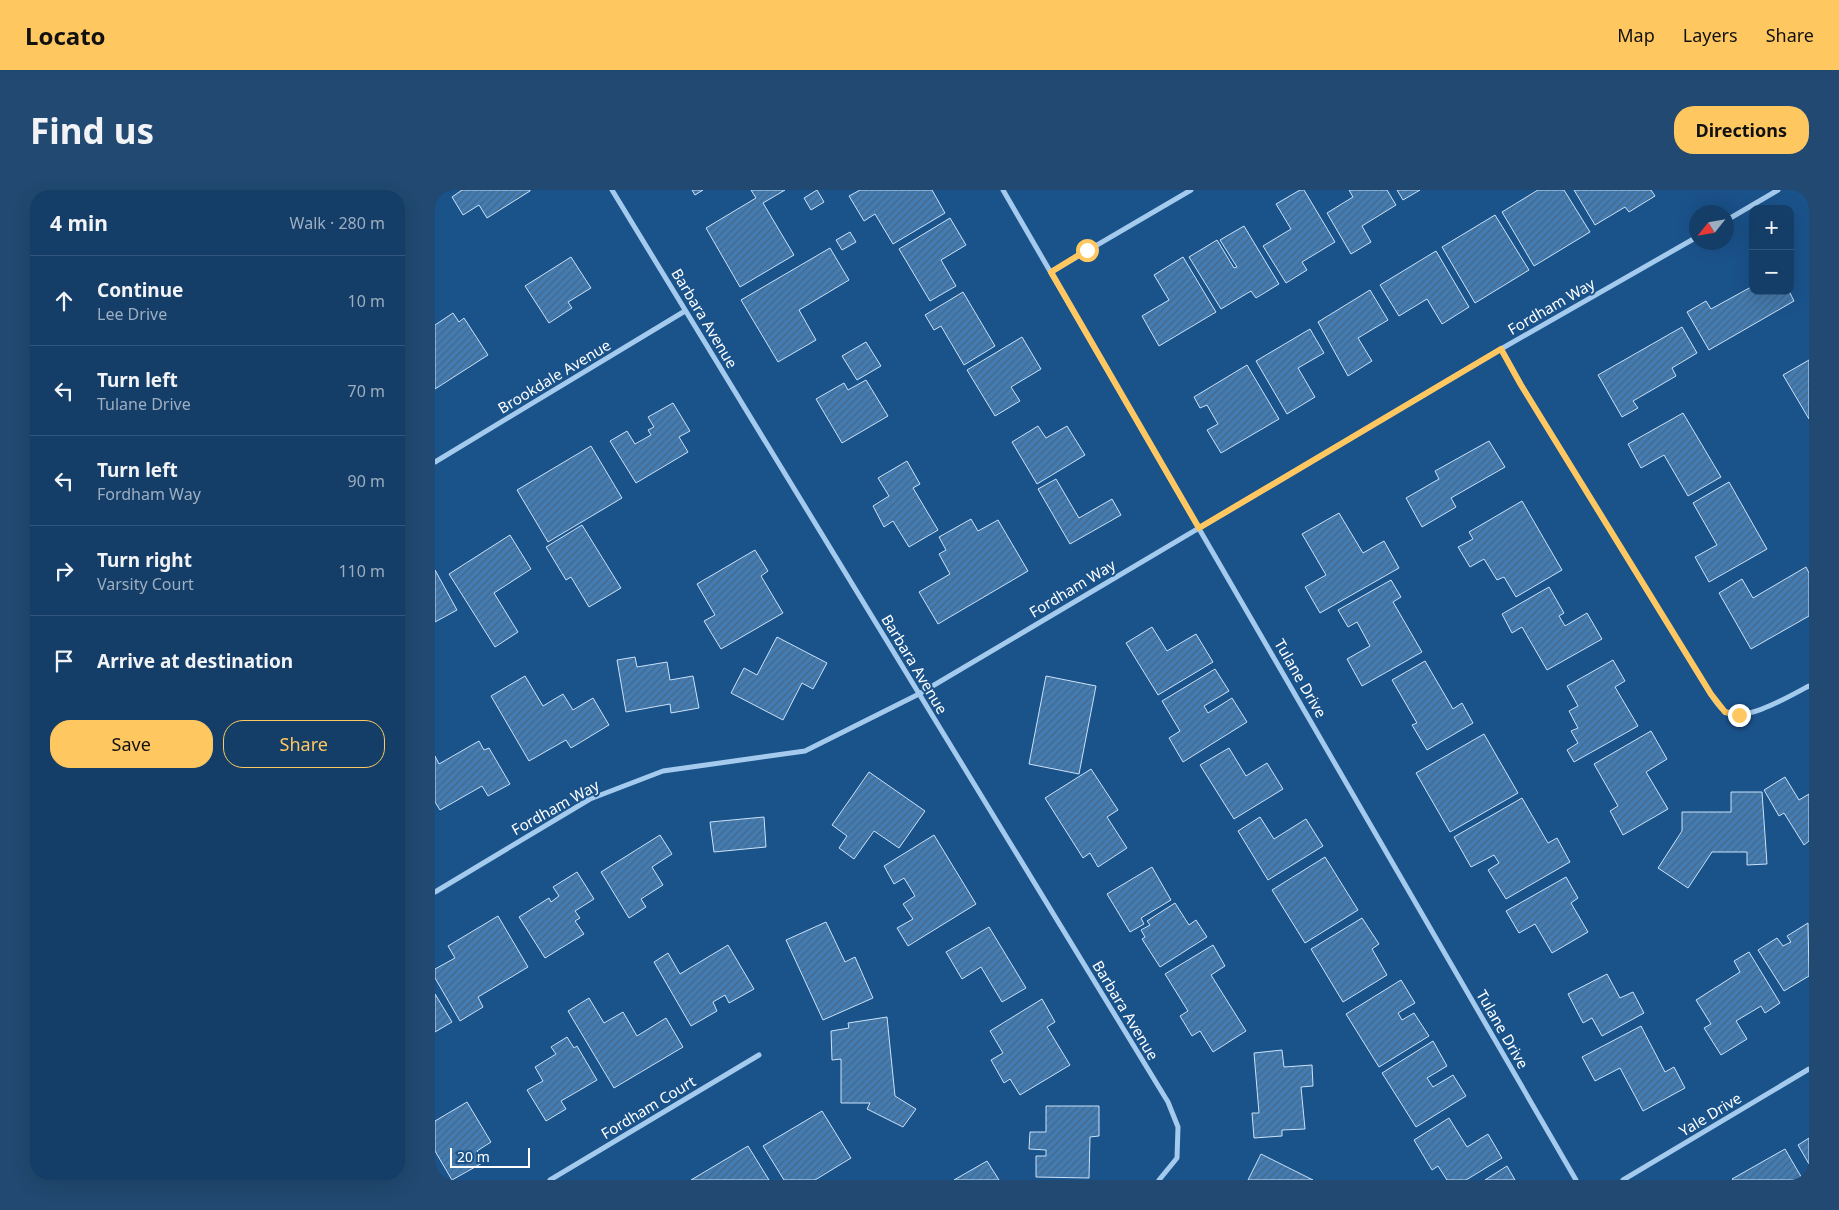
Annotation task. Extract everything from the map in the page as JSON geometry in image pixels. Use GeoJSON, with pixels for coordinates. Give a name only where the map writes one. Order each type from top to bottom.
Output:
{"type":"FeatureCollection","features":[{"type":"Feature","properties":{"kind":"street","name":"Barbara Avenue"},"geometry":{"type":"LineString","coordinates":[[612,190],[1168,1102],[1178,1127],[1177,1158],[1159,1180]]}},
{"type":"Feature","properties":{"kind":"street","name":"Tulane Drive"},"geometry":{"type":"LineString","coordinates":[[1003,190],[1576,1180]]}},
{"type":"Feature","properties":{"kind":"street"},"geometry":{"type":"LineString","coordinates":[[1051,272],[1191,190]]}},
{"type":"Feature","properties":{"kind":"street"},"geometry":{"type":"LineString","coordinates":[[1734,216],[1778,190]]}},
{"type":"Feature","properties":{"kind":"street"},"geometry":{"type":"LineString","coordinates":[[1807,190],[1809,194]]}},
{"type":"Feature","properties":{"kind":"street","name":"Fordham Way"},"geometry":{"type":"LineString","coordinates":[[435,892],[590,799],[663,770],[805,751],[919,694],[1501,349],[1689,242]]}},
{"type":"Feature","properties":{"kind":"street","name":"Brookdale Avenue"},"geometry":{"type":"LineString","coordinates":[[435,462],[685,311]]}},
{"type":"Feature","properties":{"kind":"street"},"geometry":{"type":"LineString","coordinates":[[1501,349],[1521,385],[1706,686],[1725,712],[1739,715],[1762,709],[1809,686]]}},
{"type":"Feature","properties":{"kind":"street","name":"Fordham Court"},"geometry":{"type":"LineString","coordinates":[[550,1180],[759,1055]]}},
{"type":"Feature","properties":{"kind":"street","name":"Yale Drive"},"geometry":{"type":"LineString","coordinates":[[1623,1180],[1809,1069]]}},
{"type":"Feature","properties":{"kind":"building"},"geometry":{"type":"Polygon","coordinates":[[[462,190],[530,191],[487,218],[479,205],[463,215],[452,197],[462,190]]]}},
{"type":"Feature","properties":{"kind":"building"},"geometry":{"type":"Polygon","coordinates":[[[692,190],[703,190],[695,195],[692,190]]]}},
{"type":"Feature","properties":{"kind":"building"},"geometry":{"type":"Polygon","coordinates":[[[751,190],[785,190],[763,203],[794,255],[740,287],[706,228],[756,198],[751,190]]]}},
{"type":"Feature","properties":{"kind":"building"},"geometry":{"type":"Polygon","coordinates":[[[817,190],[824,202],[811,210],[804,198],[817,190]]]}},
{"type":"Feature","properties":{"kind":"building"},"geometry":{"type":"Polygon","coordinates":[[[860,190],[932,190],[945,213],[893,244],[875,214],[864,221],[849,196],[860,190]]]}},
{"type":"Feature","properties":{"kind":"building"},"geometry":{"type":"Polygon","coordinates":[[[1300,190],[1304,190],[1335,242],[1302,262],[1307,270],[1286,283],[1263,246],[1291,229],[1276,204],[1300,190]]]}},
{"type":"Feature","properties":{"kind":"building"},"geometry":{"type":"Polygon","coordinates":[[[1349,190],[1387,190],[1396,205],[1362,226],[1371,242],[1351,254],[1327,213],[1353,197],[1349,190]]]}},
{"type":"Feature","properties":{"kind":"building"},"geometry":{"type":"Polygon","coordinates":[[[1397,190],[1420,190],[1403,200],[1397,190]]]}},
{"type":"Feature","properties":{"kind":"building"},"geometry":{"type":"Polygon","coordinates":[[[1538,190],[1564,190],[1590,232],[1534,266],[1502,212],[1538,190]]]}},
{"type":"Feature","properties":{"kind":"building"},"geometry":{"type":"Polygon","coordinates":[[[1574,190],[1651,190],[1655,196],[1629,212],[1625,207],[1595,225],[1574,190]]]}},
{"type":"Feature","properties":{"kind":"building"},"geometry":{"type":"Polygon","coordinates":[[[1495,215],[1529,270],[1475,303],[1442,247],[1495,215]]]}},
{"type":"Feature","properties":{"kind":"building"},"geometry":{"type":"Polygon","coordinates":[[[950,218],[966,245],[941,260],[956,286],[930,301],[899,249],[950,218]]]}},
{"type":"Feature","properties":{"kind":"building"},"geometry":{"type":"Polygon","coordinates":[[[1244,226],[1279,284],[1256,298],[1251,291],[1221,309],[1189,257],[1217,240],[1234,268],[1237,267],[1220,240],[1244,226]]]}},
{"type":"Feature","properties":{"kind":"building"},"geometry":{"type":"Polygon","coordinates":[[[850,232],[856,242],[842,250],[836,240],[850,232]]]}},
{"type":"Feature","properties":{"kind":"building"},"geometry":{"type":"Polygon","coordinates":[[[830,248],[849,280],[799,310],[816,340],[778,362],[741,300],[830,248]]]}},
{"type":"Feature","properties":{"kind":"building"},"geometry":{"type":"Polygon","coordinates":[[[1436,251],[1469,307],[1442,324],[1427,299],[1399,316],[1380,285],[1436,251]]]}},
{"type":"Feature","properties":{"kind":"building"},"geometry":{"type":"Polygon","coordinates":[[[571,257],[591,288],[568,302],[572,308],[549,323],[525,286],[571,257]]]}},
{"type":"Feature","properties":{"kind":"building"},"geometry":{"type":"Polygon","coordinates":[[[1183,257],[1216,312],[1159,346],[1142,316],[1169,300],[1154,275],[1183,257]]]}},
{"type":"Feature","properties":{"kind":"building"},"geometry":{"type":"Polygon","coordinates":[[[1749,288],[1749,295],[1791,295],[1794,301],[1709,350],[1687,312],[1706,301],[1711,309],[1749,288]]]}},
{"type":"Feature","properties":{"kind":"building"},"geometry":{"type":"Polygon","coordinates":[[[1370,290],[1388,320],[1358,338],[1372,361],[1348,376],[1318,322],[1370,290]]]}},
{"type":"Feature","properties":{"kind":"building"},"geometry":{"type":"Polygon","coordinates":[[[963,292],[995,346],[964,365],[941,326],[934,330],[925,315],[963,292]]]}},
{"type":"Feature","properties":{"kind":"building"},"geometry":{"type":"Polygon","coordinates":[[[453,313],[459,322],[464,318],[488,355],[435,389],[435,325],[453,313]]]}},
{"type":"Feature","properties":{"kind":"building"},"geometry":{"type":"Polygon","coordinates":[[[1682,327],[1697,353],[1672,368],[1676,376],[1633,401],[1638,408],[1622,417],[1598,375],[1682,327]]]}},
{"type":"Feature","properties":{"kind":"building"},"geometry":{"type":"Polygon","coordinates":[[[1310,329],[1324,353],[1298,368],[1315,397],[1287,414],[1256,361],[1310,329]]]}},
{"type":"Feature","properties":{"kind":"building"},"geometry":{"type":"Polygon","coordinates":[[[1022,337],[1041,369],[1011,387],[1020,401],[995,416],[967,370],[1022,337]]]}},
{"type":"Feature","properties":{"kind":"building"},"geometry":{"type":"Polygon","coordinates":[[[866,342],[881,366],[857,380],[842,356],[866,342]]]}},
{"type":"Feature","properties":{"kind":"building"},"geometry":{"type":"Polygon","coordinates":[[[1809,360],[1809,419],[1783,375],[1809,360]]]}},
{"type":"Feature","properties":{"kind":"building"},"geometry":{"type":"Polygon","coordinates":[[[1247,365],[1279,419],[1221,453],[1207,430],[1218,424],[1207,405],[1200,408],[1194,397],[1247,365]]]}},
{"type":"Feature","properties":{"kind":"building"},"geometry":{"type":"Polygon","coordinates":[[[866,380],[888,416],[842,443],[816,399],[844,383],[848,390],[866,380]]]}},
{"type":"Feature","properties":{"kind":"building"},"geometry":{"type":"Polygon","coordinates":[[[673,403],[690,431],[679,437],[688,452],[636,483],[610,441],[627,431],[635,444],[651,435],[648,430],[654,427],[648,417],[673,403]]]}},
{"type":"Feature","properties":{"kind":"building"},"geometry":{"type":"Polygon","coordinates":[[[1683,413],[1721,477],[1688,496],[1664,455],[1641,468],[1628,444],[1683,413]]]}},
{"type":"Feature","properties":{"kind":"building"},"geometry":{"type":"Polygon","coordinates":[[[1038,426],[1046,438],[1067,426],[1085,455],[1037,484],[1012,442],[1038,426]]]}},
{"type":"Feature","properties":{"kind":"building"},"geometry":{"type":"Polygon","coordinates":[[[1489,441],[1505,467],[1451,498],[1456,507],[1422,527],[1406,498],[1439,479],[1435,471],[1489,441]]]}},
{"type":"Feature","properties":{"kind":"building"},"geometry":{"type":"Polygon","coordinates":[[[591,446],[622,498],[548,542],[517,490],[591,446]]]}},
{"type":"Feature","properties":{"kind":"building"},"geometry":{"type":"Polygon","coordinates":[[[907,461],[920,484],[913,488],[938,530],[909,547],[893,521],[884,527],[873,506],[889,496],[878,478],[907,461]]]}},
{"type":"Feature","properties":{"kind":"building"},"geometry":{"type":"Polygon","coordinates":[[[1056,479],[1079,518],[1112,499],[1121,515],[1070,544],[1038,489],[1056,479]]]}},
{"type":"Feature","properties":{"kind":"building"},"geometry":{"type":"Polygon","coordinates":[[[1729,482],[1767,549],[1709,582],[1695,557],[1717,545],[1693,503],[1729,482]]]}},
{"type":"Feature","properties":{"kind":"building"},"geometry":{"type":"Polygon","coordinates":[[[1522,501],[1562,570],[1516,597],[1504,577],[1497,580],[1484,559],[1470,567],[1458,547],[1473,539],[1469,532],[1522,501]]]}},
{"type":"Feature","properties":{"kind":"building"},"geometry":{"type":"Polygon","coordinates":[[[1339,513],[1363,553],[1384,541],[1399,568],[1320,613],[1305,587],[1326,575],[1302,534],[1339,513]]]}},
{"type":"Feature","properties":{"kind":"building"},"geometry":{"type":"Polygon","coordinates":[[[971,519],[978,531],[998,520],[1028,571],[938,624],[919,592],[950,574],[939,554],[946,550],[939,537],[971,519]]]}},
{"type":"Feature","properties":{"kind":"building"},"geometry":{"type":"Polygon","coordinates":[[[582,525],[621,588],[589,607],[571,577],[566,580],[546,547],[582,525]]]}},
{"type":"Feature","properties":{"kind":"building"},"geometry":{"type":"Polygon","coordinates":[[[510,535],[531,569],[494,593],[518,632],[495,647],[449,574],[510,535]]]}},
{"type":"Feature","properties":{"kind":"building"},"geometry":{"type":"Polygon","coordinates":[[[755,550],[768,571],[761,576],[783,613],[721,649],[704,621],[715,615],[697,584],[755,550]]]}},
{"type":"Feature","properties":{"kind":"building"},"geometry":{"type":"Polygon","coordinates":[[[1806,567],[1809,573],[1809,616],[1751,649],[1719,593],[1742,579],[1753,598],[1806,567]]]}},
{"type":"Feature","properties":{"kind":"building"},"geometry":{"type":"Polygon","coordinates":[[[435,570],[457,610],[435,622],[435,570]]]}},
{"type":"Feature","properties":{"kind":"building"},"geometry":{"type":"Polygon","coordinates":[[[1391,580],[1401,597],[1393,602],[1422,652],[1362,686],[1347,659],[1370,646],[1357,622],[1348,627],[1338,610],[1391,580]]]}},
{"type":"Feature","properties":{"kind":"building"},"geometry":{"type":"Polygon","coordinates":[[[1549,587],[1564,613],[1559,616],[1565,626],[1587,613],[1602,639],[1547,670],[1522,627],[1512,633],[1502,614],[1549,587]]]}},
{"type":"Feature","properties":{"kind":"building"},"geometry":{"type":"Polygon","coordinates":[[[1152,627],[1167,651],[1196,634],[1213,662],[1158,695],[1126,643],[1152,627]]]}},
{"type":"Feature","properties":{"kind":"building"},"geometry":{"type":"Polygon","coordinates":[[[777,637],[827,663],[813,689],[802,683],[783,720],[731,693],[744,668],[757,675],[777,637]]]}},
{"type":"Feature","properties":{"kind":"building"},"geometry":{"type":"Polygon","coordinates":[[[635,657],[637,667],[667,662],[670,680],[693,676],[699,708],[671,713],[670,704],[626,712],[617,660],[635,657]]]}},
{"type":"Feature","properties":{"kind":"building"},"geometry":{"type":"Polygon","coordinates":[[[1613,660],[1625,681],[1615,687],[1638,726],[1574,762],[1567,750],[1578,743],[1571,731],[1578,728],[1569,711],[1578,706],[1567,686],[1613,660]]]}},
{"type":"Feature","properties":{"kind":"building"},"geometry":{"type":"Polygon","coordinates":[[[1425,661],[1453,709],[1462,703],[1473,723],[1427,750],[1412,725],[1417,723],[1392,680],[1425,661]]]}},
{"type":"Feature","properties":{"kind":"building"},"geometry":{"type":"Polygon","coordinates":[[[1215,669],[1229,691],[1204,706],[1208,713],[1232,698],[1247,722],[1183,762],[1169,738],[1180,731],[1162,701],[1215,669]]]}},
{"type":"Feature","properties":{"kind":"building"},"geometry":{"type":"Polygon","coordinates":[[[525,676],[543,706],[563,694],[573,710],[593,698],[609,725],[571,748],[566,740],[529,761],[491,696],[525,676]]]}},
{"type":"Feature","properties":{"kind":"building"},"geometry":{"type":"Polygon","coordinates":[[[1046,676],[1096,686],[1079,774],[1029,764],[1046,676]]]}},
{"type":"Feature","properties":{"kind":"building"},"geometry":{"type":"Polygon","coordinates":[[[1651,731],[1667,759],[1646,772],[1668,809],[1623,835],[1610,811],[1618,806],[1594,764],[1651,731]]]}},
{"type":"Feature","properties":{"kind":"building"},"geometry":{"type":"Polygon","coordinates":[[[1484,734],[1518,793],[1450,832],[1416,773],[1484,734]]]}},
{"type":"Feature","properties":{"kind":"building"},"geometry":{"type":"Polygon","coordinates":[[[479,741],[484,750],[489,748],[510,784],[488,796],[482,786],[440,810],[435,802],[435,756],[439,764],[479,741]]]}},
{"type":"Feature","properties":{"kind":"building"},"geometry":{"type":"Polygon","coordinates":[[[1229,748],[1246,776],[1267,763],[1283,789],[1234,819],[1200,765],[1229,748]]]}},
{"type":"Feature","properties":{"kind":"building"},"geometry":{"type":"Polygon","coordinates":[[[1091,769],[1118,810],[1107,817],[1127,848],[1098,867],[1090,853],[1083,858],[1045,798],[1091,769]]]}},
{"type":"Feature","properties":{"kind":"building"},"geometry":{"type":"Polygon","coordinates":[[[869,772],[925,811],[899,848],[874,831],[854,859],[839,848],[847,836],[832,825],[869,772]]]}},
{"type":"Feature","properties":{"kind":"building"},"geometry":{"type":"Polygon","coordinates":[[[1785,777],[1799,800],[1809,794],[1809,841],[1804,845],[1784,813],[1779,816],[1764,790],[1785,777]]]}},
{"type":"Feature","properties":{"kind":"building"},"geometry":{"type":"Polygon","coordinates":[[[1731,792],[1762,792],[1767,864],[1747,865],[1747,852],[1712,852],[1688,888],[1658,868],[1682,831],[1682,812],[1731,812],[1731,792]]]}},
{"type":"Feature","properties":{"kind":"building"},"geometry":{"type":"Polygon","coordinates":[[[1522,798],[1548,843],[1557,838],[1570,862],[1506,899],[1488,870],[1499,863],[1494,855],[1471,867],[1454,837],[1522,798]]]}},
{"type":"Feature","properties":{"kind":"building"},"geometry":{"type":"Polygon","coordinates":[[[764,817],[766,847],[714,852],[710,822],[764,817]]]}},
{"type":"Feature","properties":{"kind":"building"},"geometry":{"type":"Polygon","coordinates":[[[1260,817],[1274,839],[1306,819],[1323,846],[1268,880],[1238,831],[1260,817]]]}},
{"type":"Feature","properties":{"kind":"building"},"geometry":{"type":"Polygon","coordinates":[[[660,835],[672,854],[652,867],[663,885],[641,899],[646,907],[629,918],[601,872],[660,835]]]}},
{"type":"Feature","properties":{"kind":"building"},"geometry":{"type":"Polygon","coordinates":[[[934,835],[976,904],[908,946],[897,928],[913,919],[903,904],[915,896],[904,878],[894,884],[884,866],[934,835]]]}},
{"type":"Feature","properties":{"kind":"building"},"geometry":{"type":"Polygon","coordinates":[[[1325,857],[1358,910],[1305,943],[1272,890],[1325,857]]]}},
{"type":"Feature","properties":{"kind":"building"},"geometry":{"type":"Polygon","coordinates":[[[1152,867],[1171,900],[1141,918],[1144,924],[1130,932],[1107,894],[1152,867]]]}},
{"type":"Feature","properties":{"kind":"building"},"geometry":{"type":"Polygon","coordinates":[[[577,872],[594,899],[575,911],[580,918],[575,921],[584,934],[545,958],[519,917],[549,898],[551,902],[559,896],[553,887],[577,872]]]}},
{"type":"Feature","properties":{"kind":"building"},"geometry":{"type":"Polygon","coordinates":[[[1566,877],[1578,898],[1571,903],[1588,932],[1552,953],[1535,924],[1519,933],[1506,911],[1566,877]]]}},
{"type":"Feature","properties":{"kind":"building"},"geometry":{"type":"Polygon","coordinates":[[[1175,903],[1189,925],[1196,920],[1207,937],[1160,967],[1142,939],[1145,937],[1141,930],[1150,925],[1147,921],[1175,903]]]}},
{"type":"Feature","properties":{"kind":"building"},"geometry":{"type":"Polygon","coordinates":[[[498,916],[528,967],[478,997],[483,1007],[460,1021],[435,978],[435,969],[455,958],[448,946],[498,916]]]}},
{"type":"Feature","properties":{"kind":"building"},"geometry":{"type":"Polygon","coordinates":[[[1362,918],[1379,944],[1372,949],[1387,975],[1343,1002],[1311,949],[1362,918]]]}},
{"type":"Feature","properties":{"kind":"building"},"geometry":{"type":"Polygon","coordinates":[[[826,922],[845,962],[855,957],[873,998],[823,1020],[786,940],[826,922]]]}},
{"type":"Feature","properties":{"kind":"building"},"geometry":{"type":"Polygon","coordinates":[[[1808,923],[1809,976],[1784,991],[1758,950],[1777,938],[1783,946],[1791,942],[1787,936],[1808,923]]]}},
{"type":"Feature","properties":{"kind":"building"},"geometry":{"type":"Polygon","coordinates":[[[989,927],[1026,988],[1002,1002],[981,967],[962,979],[946,952],[989,927]]]}},
{"type":"Feature","properties":{"kind":"building"},"geometry":{"type":"Polygon","coordinates":[[[728,945],[754,989],[729,1003],[725,995],[713,1002],[717,1011],[691,1026],[654,962],[668,953],[680,974],[728,945]]]}},
{"type":"Feature","properties":{"kind":"building"},"geometry":{"type":"Polygon","coordinates":[[[1213,945],[1225,966],[1211,975],[1246,1031],[1213,1052],[1200,1031],[1192,1036],[1180,1016],[1188,1011],[1165,974],[1213,945]]]}},
{"type":"Feature","properties":{"kind":"building"},"geometry":{"type":"Polygon","coordinates":[[[1749,952],[1780,1003],[1765,1013],[1761,1006],[1736,1021],[1747,1039],[1721,1055],[1704,1028],[1711,1024],[1696,1000],[1740,972],[1734,961],[1749,952]]]}},
{"type":"Feature","properties":{"kind":"building"},"geometry":{"type":"Polygon","coordinates":[[[1607,974],[1620,998],[1633,992],[1644,1013],[1602,1036],[1592,1018],[1583,1023],[1568,994],[1607,974]]]}},
{"type":"Feature","properties":{"kind":"building"},"geometry":{"type":"Polygon","coordinates":[[[1401,980],[1415,1003],[1398,1013],[1402,1020],[1414,1013],[1429,1036],[1379,1067],[1346,1014],[1401,980]]]}},
{"type":"Feature","properties":{"kind":"building"},"geometry":{"type":"Polygon","coordinates":[[[435,994],[452,1022],[435,1032],[435,994]]]}},
{"type":"Feature","properties":{"kind":"building"},"geometry":{"type":"Polygon","coordinates":[[[589,998],[604,1023],[623,1012],[637,1036],[666,1018],[683,1047],[614,1088],[568,1011],[589,998]]]}},
{"type":"Feature","properties":{"kind":"building"},"geometry":{"type":"Polygon","coordinates":[[[1042,999],[1055,1022],[1047,1027],[1070,1065],[1020,1095],[1010,1079],[1004,1083],[991,1060],[1003,1053],[990,1031],[1042,999]]]}},
{"type":"Feature","properties":{"kind":"building"},"geometry":{"type":"Polygon","coordinates":[[[887,1017],[895,1096],[916,1109],[903,1127],[867,1109],[870,1103],[841,1103],[841,1059],[832,1060],[831,1031],[849,1028],[848,1023],[887,1017]]]}},
{"type":"Feature","properties":{"kind":"building"},"geometry":{"type":"Polygon","coordinates":[[[1641,1026],[1665,1072],[1674,1067],[1685,1088],[1643,1111],[1620,1068],[1595,1081],[1582,1057],[1641,1026]]]}},
{"type":"Feature","properties":{"kind":"building"},"geometry":{"type":"Polygon","coordinates":[[[567,1037],[574,1048],[577,1046],[597,1080],[561,1101],[566,1109],[546,1121],[527,1090],[543,1081],[535,1067],[556,1054],[551,1047],[567,1037]]]}},
{"type":"Feature","properties":{"kind":"building"},"geometry":{"type":"Polygon","coordinates":[[[1433,1041],[1447,1066],[1427,1078],[1433,1087],[1453,1075],[1466,1096],[1416,1127],[1382,1073],[1433,1041]]]}},
{"type":"Feature","properties":{"kind":"building"},"geometry":{"type":"Polygon","coordinates":[[[1282,1050],[1284,1067],[1312,1065],[1313,1086],[1301,1087],[1305,1129],[1282,1130],[1282,1136],[1254,1138],[1252,1113],[1259,1113],[1254,1053],[1282,1050]]]}},
{"type":"Feature","properties":{"kind":"building"},"geometry":{"type":"Polygon","coordinates":[[[467,1102],[491,1142],[477,1151],[484,1162],[452,1180],[435,1151],[435,1121],[467,1102]]]}},
{"type":"Feature","properties":{"kind":"building"},"geometry":{"type":"Polygon","coordinates":[[[1046,1106],[1099,1106],[1099,1136],[1090,1137],[1089,1178],[1036,1177],[1036,1156],[1046,1156],[1046,1150],[1029,1149],[1030,1132],[1046,1132],[1046,1106]]]}},
{"type":"Feature","properties":{"kind":"building"},"geometry":{"type":"Polygon","coordinates":[[[822,1111],[851,1158],[815,1180],[784,1180],[763,1146],[822,1111]]]}},
{"type":"Feature","properties":{"kind":"building"},"geometry":{"type":"Polygon","coordinates":[[[1449,1118],[1467,1147],[1488,1134],[1502,1158],[1466,1180],[1447,1180],[1438,1166],[1432,1170],[1414,1140],[1449,1118]]]}},
{"type":"Feature","properties":{"kind":"building"},"geometry":{"type":"Polygon","coordinates":[[[1809,1138],[1809,1164],[1798,1145],[1809,1138]]]}},
{"type":"Feature","properties":{"kind":"building"},"geometry":{"type":"Polygon","coordinates":[[[748,1146],[769,1180],[691,1180],[748,1146]]]}},
{"type":"Feature","properties":{"kind":"building"},"geometry":{"type":"Polygon","coordinates":[[[1785,1149],[1803,1180],[1732,1179],[1785,1149]]]}},
{"type":"Feature","properties":{"kind":"building"},"geometry":{"type":"Polygon","coordinates":[[[1261,1154],[1313,1180],[1248,1180],[1261,1154]]]}},
{"type":"Feature","properties":{"kind":"building"},"geometry":{"type":"Polygon","coordinates":[[[987,1161],[999,1180],[954,1180],[987,1161]]]}},
{"type":"Feature","properties":{"kind":"building"},"geometry":{"type":"Polygon","coordinates":[[[1507,1166],[1515,1180],[1485,1180],[1507,1166]]]}},
{"type":"Feature","properties":{"kind":"route"},"geometry":{"type":"LineString","coordinates":[[1087,250],[1051,272],[1199,528],[1501,349],[1521,385],[1711,694],[1725,712],[1739,715]]}}]}
